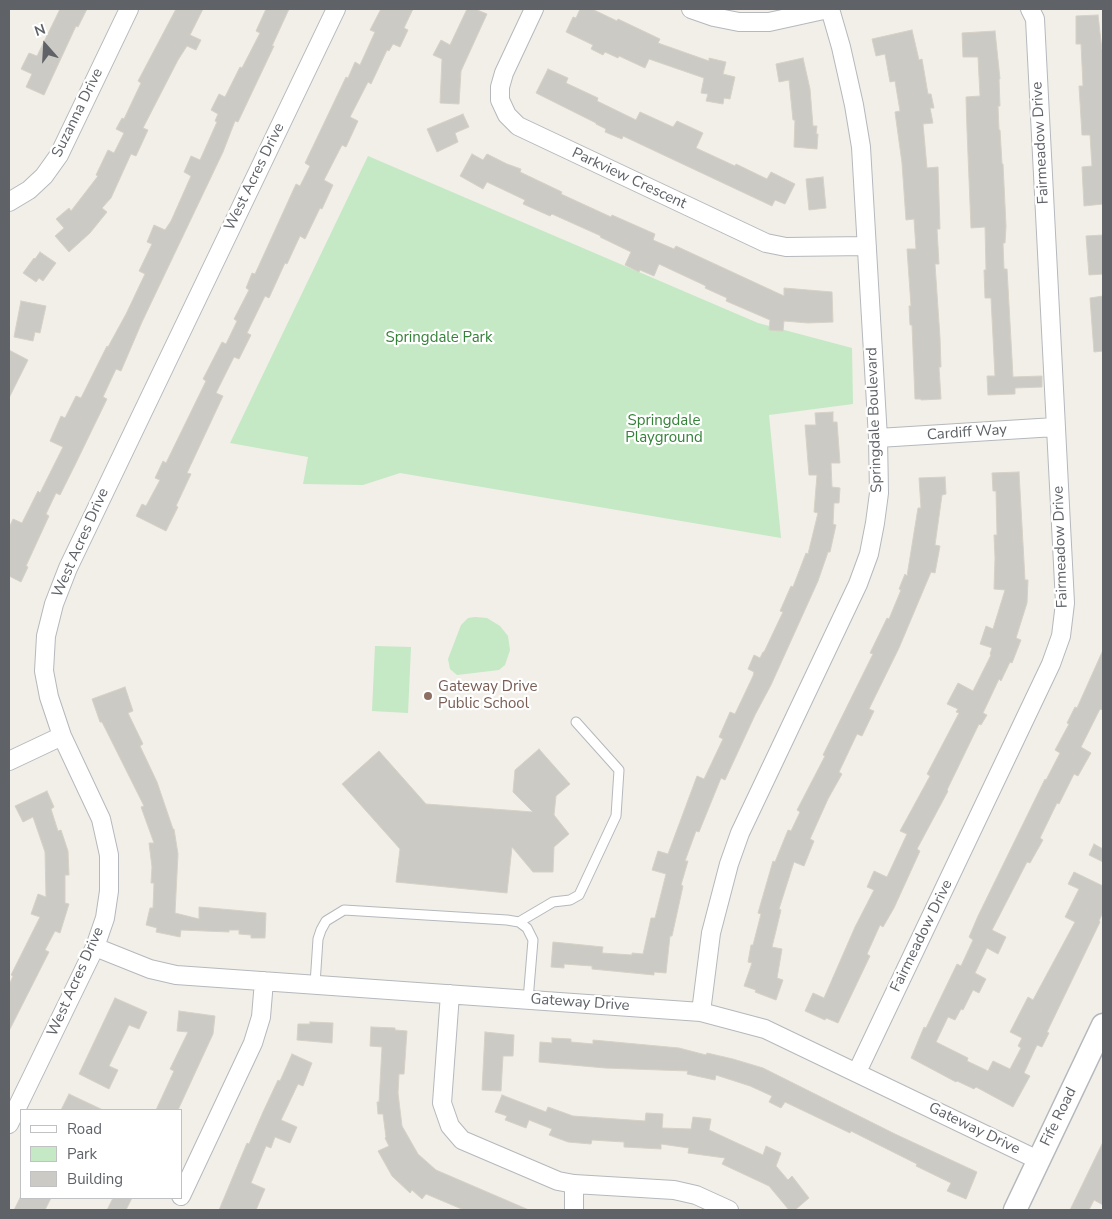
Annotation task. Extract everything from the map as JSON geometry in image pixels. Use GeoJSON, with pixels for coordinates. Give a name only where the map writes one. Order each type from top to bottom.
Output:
{"type":"FeatureCollection","features":[{"type":"Feature","properties":{"kind":"street","name":"Suzanna Drive"},"geometry":{"type":"LineString","coordinates":[[9,202],[29,190],[44,176],[59,155],[129,9]]}},
{"type":"Feature","properties":{"kind":"street","name":"West Acres Drive"},"geometry":{"type":"LineString","coordinates":[[9,1124],[94,947],[105,918],[109,891],[110,855],[101,819],[62,736],[49,697],[44,671],[46,636],[54,604],[72,560],[336,9]]}},
{"type":"Feature","properties":{"kind":"street","name":"Parkview Crescent"},"geometry":{"type":"LineString","coordinates":[[534,9],[504,73],[500,87],[500,100],[507,115],[518,126],[766,243],[786,247],[867,246]]}},
{"type":"Feature","properties":{"kind":"street"},"geometry":{"type":"LineString","coordinates":[[691,9],[714,17],[738,22],[769,22],[829,9]]}},
{"type":"Feature","properties":{"kind":"street","name":"Springdale Boulevard"},"geometry":{"type":"LineString","coordinates":[[701,1012],[711,933],[721,891],[737,841],[858,584],[869,554],[879,493],[878,438],[861,147],[856,113],[841,47],[829,9]]}},
{"type":"Feature","properties":{"kind":"street","name":"Fairmeadow Drive"},"geometry":{"type":"LineString","coordinates":[[857,1072],[1051,664],[1060,636],[1065,603],[1035,19],[1030,9]]}},
{"type":"Feature","properties":{"kind":"street","name":"Cardiff Way"},"geometry":{"type":"LineString","coordinates":[[878,438],[1055,427]]}},
{"type":"Feature","properties":{"kind":"street"},"geometry":{"type":"LineString","coordinates":[[9,761],[62,736]]}},
{"type":"Feature","properties":{"kind":"street","name":"Gateway Drive"},"geometry":{"type":"LineString","coordinates":[[94,947],[150,969],[176,975],[701,1012],[765,1029],[1038,1160]]}},
{"type":"Feature","properties":{"kind":"street"},"geometry":{"type":"LineString","coordinates":[[182,1195],[253,1043],[261,1018],[264,981]]}},
{"type":"Feature","properties":{"kind":"street"},"geometry":{"type":"LineString","coordinates":[[450,994],[442,1103],[450,1126],[462,1140],[558,1181],[574,1184],[674,1190],[696,1196],[729,1210]]}},
{"type":"Feature","properties":{"kind":"street","name":"Fife Road"},"geometry":{"type":"LineString","coordinates":[[1015,1210],[1103,1025]]}},
{"type":"Feature","properties":{"kind":"street"},"geometry":{"type":"LineString","coordinates":[[574,1184],[574,1210]]}},
{"type":"Feature","properties":{"kind":"lane"},"geometry":{"type":"LineString","coordinates":[[519,922],[553,902],[570,900],[579,896],[616,816],[618,770],[576,722]]}},
{"type":"Feature","properties":{"kind":"lane"},"geometry":{"type":"LineString","coordinates":[[315,984],[318,939],[321,930],[326,921],[344,910],[519,922],[527,928],[532,940],[528,1000]]}},
{"type":"Feature","properties":{"kind":"green space","name":"Springdale Park"},"geometry":{"type":"Polygon","coordinates":[[[368,156],[758,323],[852,348],[853,404],[769,415],[781,538],[400,473],[363,485],[303,484],[308,457],[230,443],[368,156]]]}},
{"type":"Feature","properties":{"kind":"green space"},"geometry":{"type":"Polygon","coordinates":[[[468,618],[487,618],[500,626],[508,636],[510,650],[505,665],[499,670],[457,675],[450,669],[448,659],[461,625],[468,618]]]}},
{"type":"Feature","properties":{"kind":"green space"},"geometry":{"type":"Polygon","coordinates":[[[375,646],[411,647],[408,713],[372,711],[375,646]]]}},
{"type":"Feature","properties":{"kind":"building"},"geometry":{"type":"Polygon","coordinates":[[[60,9],[87,9],[78,27],[76,26],[44,95],[26,87],[32,74],[21,69],[29,53],[37,56],[60,9]]]}},
{"type":"Feature","properties":{"kind":"building"},"geometry":{"type":"Polygon","coordinates":[[[176,9],[203,9],[190,35],[201,40],[196,50],[187,46],[178,60],[143,128],[148,130],[136,156],[131,154],[111,198],[102,208],[107,212],[90,233],[69,252],[55,236],[64,228],[56,219],[69,208],[71,211],[98,176],[96,175],[108,150],[114,153],[124,133],[116,129],[122,118],[124,119],[141,83],[138,81],[176,9]]]}},
{"type":"Feature","properties":{"kind":"building"},"geometry":{"type":"Polygon","coordinates":[[[266,9],[289,9],[272,46],[274,46],[238,122],[235,121],[223,152],[142,322],[121,371],[116,369],[103,397],[107,399],[60,495],[56,493],[46,514],[49,516],[26,566],[28,567],[21,582],[9,576],[9,528],[13,519],[22,523],[38,491],[40,493],[63,447],[50,441],[61,416],[65,418],[76,396],[81,398],[107,346],[126,314],[145,274],[139,271],[152,244],[147,242],[154,225],[165,230],[171,221],[191,176],[184,172],[191,156],[200,160],[217,122],[215,121],[218,114],[211,110],[219,94],[225,97],[240,67],[242,68],[260,33],[256,31],[266,9]]]}},
{"type":"Feature","properties":{"kind":"building"},"geometry":{"type":"Polygon","coordinates":[[[381,9],[413,9],[404,28],[408,30],[400,47],[393,44],[389,51],[387,50],[371,84],[368,82],[350,117],[358,121],[346,147],[342,145],[324,180],[333,185],[322,209],[320,208],[305,239],[300,236],[269,298],[265,296],[247,333],[251,335],[239,359],[234,357],[216,393],[223,396],[187,473],[191,474],[166,531],[136,516],[142,504],[146,506],[160,480],[155,478],[163,461],[166,463],[206,381],[203,379],[222,342],[226,344],[237,321],[234,319],[249,290],[246,288],[252,273],[255,274],[296,184],[300,186],[310,166],[305,163],[346,77],[348,78],[355,62],[360,65],[375,32],[370,30],[381,9]]]}},
{"type":"Feature","properties":{"kind":"building"},"geometry":{"type":"Polygon","coordinates":[[[467,9],[475,9],[487,14],[461,71],[459,104],[440,103],[442,59],[433,55],[441,40],[450,45],[467,9]]]}},
{"type":"Feature","properties":{"kind":"building"},"geometry":{"type":"Polygon","coordinates":[[[580,9],[592,9],[617,21],[618,19],[660,39],[658,43],[709,61],[709,58],[726,62],[723,74],[735,77],[730,99],[724,98],[723,104],[706,101],[708,94],[701,93],[704,78],[649,59],[645,68],[619,56],[618,58],[605,52],[603,55],[591,49],[593,45],[566,32],[573,17],[576,18],[580,9]]]}},
{"type":"Feature","properties":{"kind":"building"},"geometry":{"type":"Polygon","coordinates":[[[1098,15],[1103,50],[1103,204],[1084,206],[1082,167],[1092,166],[1090,135],[1082,135],[1079,86],[1083,86],[1081,44],[1076,44],[1076,16],[1098,15]]]}},
{"type":"Feature","properties":{"kind":"building"},"geometry":{"type":"Polygon","coordinates":[[[912,30],[919,60],[922,59],[928,94],[931,94],[934,108],[930,108],[933,123],[923,124],[927,168],[938,167],[940,229],[937,229],[939,264],[935,264],[940,338],[941,399],[915,399],[907,249],[916,249],[914,219],[906,220],[902,163],[895,112],[900,111],[895,81],[890,82],[885,54],[876,56],[872,39],[912,30]]]}},
{"type":"Feature","properties":{"kind":"building"},"geometry":{"type":"Polygon","coordinates":[[[995,31],[1000,79],[1000,106],[998,106],[1006,226],[1005,243],[1003,243],[1004,269],[1007,269],[1013,377],[1042,376],[1042,387],[1015,388],[1015,394],[988,395],[987,376],[995,376],[991,298],[985,298],[985,227],[971,228],[966,97],[980,96],[978,57],[963,57],[962,33],[995,31]]]}},
{"type":"Feature","properties":{"kind":"building"},"geometry":{"type":"Polygon","coordinates":[[[803,58],[810,89],[813,126],[817,126],[817,149],[794,147],[795,120],[793,120],[789,80],[779,82],[776,64],[803,58]]]}},
{"type":"Feature","properties":{"kind":"building"},"geometry":{"type":"Polygon","coordinates":[[[548,69],[568,78],[566,83],[598,98],[597,101],[636,120],[640,112],[673,127],[677,121],[703,133],[696,148],[767,179],[771,172],[795,184],[785,204],[775,200],[772,206],[623,136],[622,139],[605,132],[606,129],[596,123],[536,93],[548,69]]]}},
{"type":"Feature","properties":{"kind":"building"},"geometry":{"type":"Polygon","coordinates":[[[463,114],[469,127],[455,133],[458,142],[437,152],[427,129],[463,114]]]}},
{"type":"Feature","properties":{"kind":"building"},"geometry":{"type":"Polygon","coordinates":[[[472,154],[483,160],[487,154],[521,169],[520,172],[562,192],[561,194],[611,217],[612,215],[655,234],[653,240],[674,249],[676,246],[784,296],[784,288],[832,292],[833,322],[808,323],[784,321],[783,331],[769,330],[770,320],[726,301],[727,298],[705,288],[706,286],[659,264],[654,276],[640,270],[639,272],[625,265],[631,252],[552,214],[550,216],[523,204],[525,200],[487,182],[483,189],[460,176],[472,154]]]}},
{"type":"Feature","properties":{"kind":"building"},"geometry":{"type":"Polygon","coordinates":[[[823,177],[826,208],[809,210],[806,179],[823,177]]]}},
{"type":"Feature","properties":{"kind":"building"},"geometry":{"type":"Polygon","coordinates":[[[1103,235],[1103,274],[1089,275],[1086,236],[1103,235]]]}},
{"type":"Feature","properties":{"kind":"building"},"geometry":{"type":"Polygon","coordinates":[[[40,252],[56,263],[43,281],[39,278],[36,282],[23,273],[40,252]]]}},
{"type":"Feature","properties":{"kind":"building"},"geometry":{"type":"Polygon","coordinates":[[[1103,296],[1103,351],[1094,352],[1090,298],[1103,296]]]}},
{"type":"Feature","properties":{"kind":"building"},"geometry":{"type":"Polygon","coordinates":[[[21,301],[46,306],[40,333],[35,332],[33,341],[14,337],[21,301]]]}},
{"type":"Feature","properties":{"kind":"building"},"geometry":{"type":"Polygon","coordinates":[[[9,350],[28,360],[9,398],[9,350]]]}},
{"type":"Feature","properties":{"kind":"building"},"geometry":{"type":"Polygon","coordinates":[[[833,412],[833,422],[837,422],[840,463],[831,463],[832,487],[840,488],[839,503],[834,503],[833,524],[836,525],[830,552],[828,552],[818,581],[771,685],[725,780],[721,778],[699,832],[696,831],[685,861],[688,861],[681,885],[683,886],[672,936],[670,936],[666,973],[654,972],[654,975],[592,969],[592,966],[564,964],[564,968],[551,967],[553,942],[603,947],[602,953],[643,954],[651,918],[655,918],[666,874],[652,870],[658,851],[668,854],[697,776],[704,779],[723,739],[719,737],[730,712],[735,714],[753,676],[754,672],[748,669],[754,655],[760,658],[764,652],[783,612],[780,611],[791,586],[793,587],[806,553],[808,554],[818,513],[814,512],[817,475],[809,475],[805,425],[816,425],[815,413],[833,412]]]}},
{"type":"Feature","properties":{"kind":"building"},"geometry":{"type":"Polygon","coordinates":[[[1019,472],[1025,580],[1028,580],[1027,603],[1016,638],[1021,640],[1012,663],[1010,662],[1001,681],[999,679],[983,713],[987,715],[981,725],[979,724],[948,791],[917,849],[920,851],[894,908],[883,927],[880,925],[867,954],[870,956],[838,1023],[826,1018],[825,1020],[805,1011],[813,993],[824,998],[855,927],[874,890],[867,887],[874,871],[887,877],[907,834],[900,831],[930,776],[927,774],[959,713],[956,712],[958,709],[947,704],[958,683],[973,691],[991,655],[992,648],[980,644],[986,626],[993,629],[1005,590],[994,589],[994,535],[997,535],[996,491],[993,491],[992,473],[1019,472]]]}},
{"type":"Feature","properties":{"kind":"building"},"geometry":{"type":"Polygon","coordinates":[[[945,477],[946,494],[942,495],[935,545],[940,546],[935,573],[931,572],[899,648],[869,709],[874,711],[862,736],[857,734],[839,772],[842,774],[828,799],[810,839],[814,841],[804,866],[794,862],[779,909],[781,910],[772,947],[782,949],[777,978],[783,980],[776,1000],[744,986],[752,963],[748,962],[751,945],[753,945],[761,914],[758,913],[773,861],[775,862],[788,830],[791,831],[800,812],[797,810],[825,756],[823,755],[873,654],[870,653],[887,618],[889,619],[901,590],[899,589],[905,574],[907,576],[918,508],[921,508],[919,478],[945,477]]]}},
{"type":"Feature","properties":{"kind":"building"},"geometry":{"type":"Polygon","coordinates":[[[1103,650],[1103,710],[1100,709],[1081,747],[1091,753],[1078,776],[1074,774],[1059,804],[1057,803],[1040,838],[1043,840],[1030,863],[1027,862],[992,930],[1006,937],[998,954],[987,948],[975,973],[986,979],[979,993],[973,990],[963,1010],[961,1009],[955,1020],[948,1017],[936,1042],[968,1058],[967,1061],[988,1071],[993,1061],[1010,1069],[1021,1048],[1018,1046],[1022,1038],[1010,1032],[1028,997],[1033,1000],[1075,922],[1065,917],[1079,889],[1068,884],[1074,872],[1103,886],[1103,912],[1100,922],[1047,1032],[1049,1033],[1042,1047],[1037,1045],[1024,1073],[1030,1076],[1013,1107],[976,1087],[974,1089],[956,1082],[911,1058],[924,1027],[926,1028],[957,964],[961,966],[973,940],[969,937],[978,916],[1045,779],[1060,753],[1055,750],[1069,724],[1067,723],[1075,707],[1077,708],[1103,650]]]}},
{"type":"Feature","properties":{"kind":"building"},"geometry":{"type":"Polygon","coordinates":[[[125,687],[133,711],[128,713],[143,744],[140,746],[157,782],[174,829],[178,854],[175,913],[199,919],[199,907],[266,913],[265,938],[251,938],[251,935],[239,934],[239,930],[229,930],[229,932],[181,930],[180,937],[156,932],[157,928],[146,925],[150,908],[153,908],[154,883],[151,883],[152,867],[149,843],[154,843],[141,807],[144,806],[102,722],[100,722],[92,699],[125,687]]]}},
{"type":"Feature","properties":{"kind":"building"},"geometry":{"type":"Polygon","coordinates":[[[539,749],[570,784],[556,796],[554,815],[569,834],[554,847],[553,872],[533,872],[512,847],[507,893],[396,882],[400,849],[342,784],[379,751],[426,804],[533,812],[513,792],[515,770],[539,749]]]}},
{"type":"Feature","properties":{"kind":"building"},"geometry":{"type":"Polygon","coordinates":[[[47,791],[54,807],[51,809],[58,831],[61,830],[68,851],[69,875],[65,875],[65,903],[69,904],[60,933],[55,931],[45,950],[49,952],[9,1031],[9,985],[13,976],[11,975],[40,917],[31,914],[38,894],[46,897],[45,852],[33,817],[23,822],[15,806],[47,791]]]}},
{"type":"Feature","properties":{"kind":"building"},"geometry":{"type":"Polygon","coordinates":[[[1094,844],[1103,849],[1103,862],[1089,855],[1094,844]]]}},
{"type":"Feature","properties":{"kind":"building"},"geometry":{"type":"Polygon","coordinates":[[[115,998],[147,1012],[139,1029],[129,1025],[109,1066],[118,1070],[109,1089],[79,1074],[115,998]]]}},
{"type":"Feature","properties":{"kind":"building"},"geometry":{"type":"Polygon","coordinates":[[[179,1011],[215,1016],[213,1034],[178,1109],[156,1109],[174,1071],[170,1069],[188,1032],[177,1031],[179,1011]]]}},
{"type":"Feature","properties":{"kind":"building"},"geometry":{"type":"Polygon","coordinates":[[[310,1022],[333,1023],[332,1043],[297,1040],[298,1024],[310,1024],[310,1022]]]}},
{"type":"Feature","properties":{"kind":"building"},"geometry":{"type":"Polygon","coordinates":[[[371,1027],[395,1028],[395,1030],[407,1031],[404,1074],[399,1074],[398,1093],[402,1126],[418,1154],[436,1170],[529,1210],[464,1210],[426,1194],[422,1199],[412,1190],[410,1193],[392,1176],[378,1151],[389,1146],[385,1138],[383,1114],[378,1114],[377,1102],[379,1102],[382,1047],[370,1046],[371,1027]]]}},
{"type":"Feature","properties":{"kind":"building"},"geometry":{"type":"Polygon","coordinates":[[[485,1032],[514,1035],[513,1056],[503,1056],[501,1091],[482,1090],[485,1032]]]}},
{"type":"Feature","properties":{"kind":"building"},"geometry":{"type":"Polygon","coordinates":[[[552,1038],[571,1039],[571,1042],[593,1044],[593,1040],[679,1048],[733,1059],[763,1068],[895,1134],[977,1172],[966,1199],[947,1191],[951,1183],[851,1131],[850,1133],[785,1102],[781,1108],[769,1102],[772,1096],[750,1086],[716,1075],[715,1080],[687,1074],[688,1071],[605,1068],[539,1062],[540,1042],[552,1043],[552,1038]]]}},
{"type":"Feature","properties":{"kind":"building"},"geometry":{"type":"Polygon","coordinates":[[[292,1054],[312,1063],[303,1086],[298,1084],[281,1120],[297,1127],[290,1143],[275,1137],[271,1148],[266,1146],[251,1183],[265,1189],[256,1210],[219,1210],[247,1143],[249,1144],[292,1054]]]}},
{"type":"Feature","properties":{"kind":"building"},"geometry":{"type":"Polygon","coordinates":[[[69,1094],[101,1109],[62,1109],[69,1094]]]}},
{"type":"Feature","properties":{"kind":"building"},"geometry":{"type":"Polygon","coordinates":[[[502,1095],[546,1112],[548,1107],[573,1116],[645,1121],[646,1113],[663,1114],[662,1128],[691,1129],[693,1117],[711,1119],[709,1130],[763,1155],[766,1146],[781,1153],[776,1166],[788,1180],[792,1176],[809,1198],[795,1210],[789,1210],[769,1186],[722,1164],[725,1158],[688,1153],[689,1148],[661,1144],[661,1149],[624,1147],[624,1142],[592,1140],[591,1144],[568,1142],[549,1135],[552,1129],[529,1120],[526,1128],[505,1120],[507,1116],[495,1112],[502,1095]]]}},
{"type":"Feature","properties":{"kind":"building"},"geometry":{"type":"Polygon","coordinates":[[[1103,1142],[1103,1205],[1094,1200],[1089,1210],[1070,1210],[1103,1142]]]}},
{"type":"Feature","properties":{"kind":"building"},"geometry":{"type":"Polygon","coordinates":[[[20,1198],[50,1199],[45,1210],[14,1210],[20,1198]]]}},
{"type":"Feature","properties":{"kind":"building"},"geometry":{"type":"Polygon","coordinates":[[[112,1199],[132,1199],[126,1210],[107,1210],[112,1199]]]}},
{"type":"Feature","properties":{"kind":"place","name":"Gateway Drive Public School"},"geometry":{"type":"Point","coordinates":[428,696]}},
{"type":"Feature","properties":{"kind":"park label","name":"Springdale Playground"},"geometry":{"type":"Point","coordinates":[664,430]}}]}
